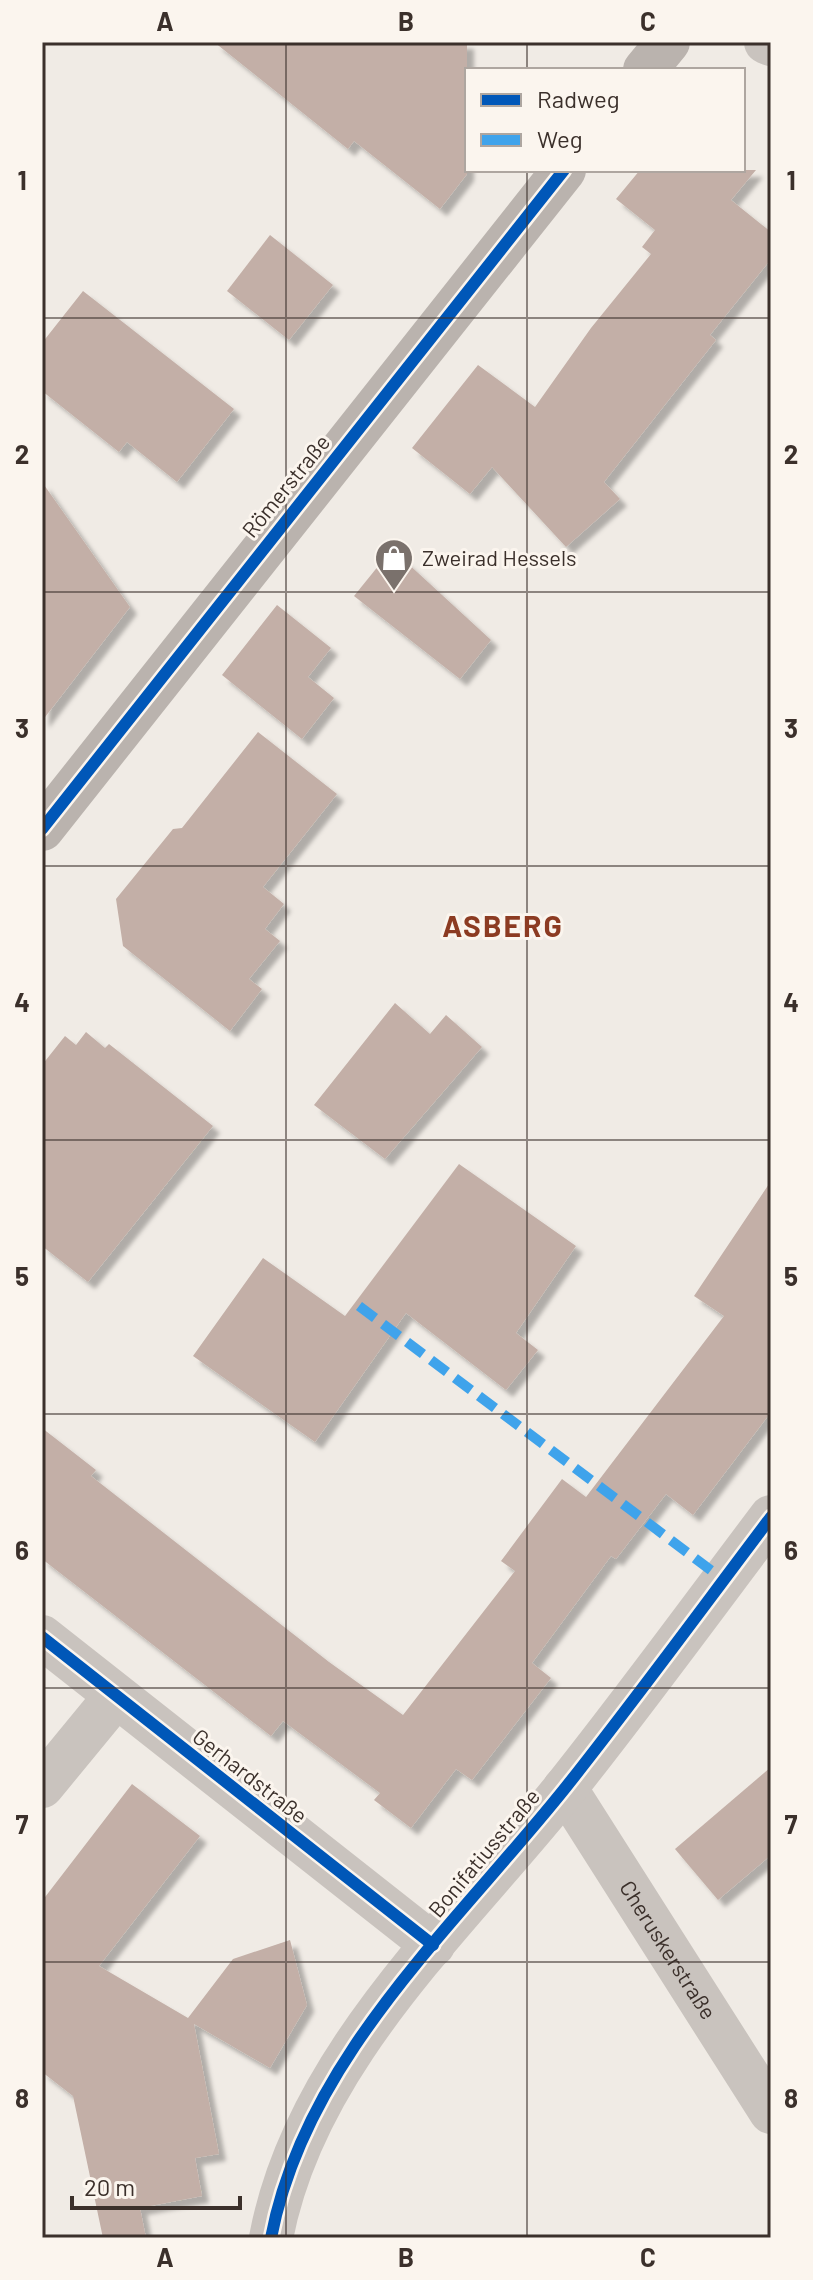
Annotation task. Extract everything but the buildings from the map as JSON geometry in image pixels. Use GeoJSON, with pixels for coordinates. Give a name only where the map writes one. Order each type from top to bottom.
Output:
{"type":"FeatureCollection","features":[{"type":"Feature","properties":{"kind":"street"},"geometry":{"type":"LineString","coordinates":[[647,68],[668,42]]}},
{"type":"Feature","properties":{"kind":"street","name":"Römerstraße"},"geometry":{"type":"LineString","coordinates":[[42,829],[562,172]]}},
{"type":"Feature","properties":{"kind":"street","name":"Bonifatiusstraße"},"geometry":{"type":"LineString","coordinates":[[271,2238],[294,2151],[338,2067],[433,1945],[565,1788],[771,1517]]}},
{"type":"Feature","properties":{"kind":"street","name":"Gerhardstraße"},"geometry":{"type":"LineString","coordinates":[[42,1637],[433,1945]]}},
{"type":"Feature","properties":{"kind":"street"},"geometry":{"type":"LineString","coordinates":[[42,1786],[116,1696]]}},
{"type":"Feature","properties":{"kind":"street","name":"Cheruskerstraße"},"geometry":{"type":"LineString","coordinates":[[565,1788],[771,2112]]}},
{"type":"Feature","properties":{"kind":"marked path"},"geometry":{"type":"LineString","coordinates":[[359,1306],[724,1580]]}},
{"type":"Feature","properties":{"kind":"cycle path"},"geometry":{"type":"LineString","coordinates":[[42,829],[562,172]]}},
{"type":"Feature","properties":{"kind":"cycle path"},"geometry":{"type":"LineString","coordinates":[[271,2238],[289,2173],[316,2111],[350,2053],[433,1943],[592,1754],[771,1517]]}},
{"type":"Feature","properties":{"kind":"cycle path"},"geometry":{"type":"LineString","coordinates":[[42,1637],[433,1945]]}},
{"type":"Feature","properties":{"kind":"place","name":"Zweirad Hessels"},"geometry":{"type":"Point","coordinates":[394,592]}},
{"type":"Feature","properties":{"kind":"district","name":"ASBERG"},"geometry":{"type":"Point","coordinates":[503,927]}}]}
